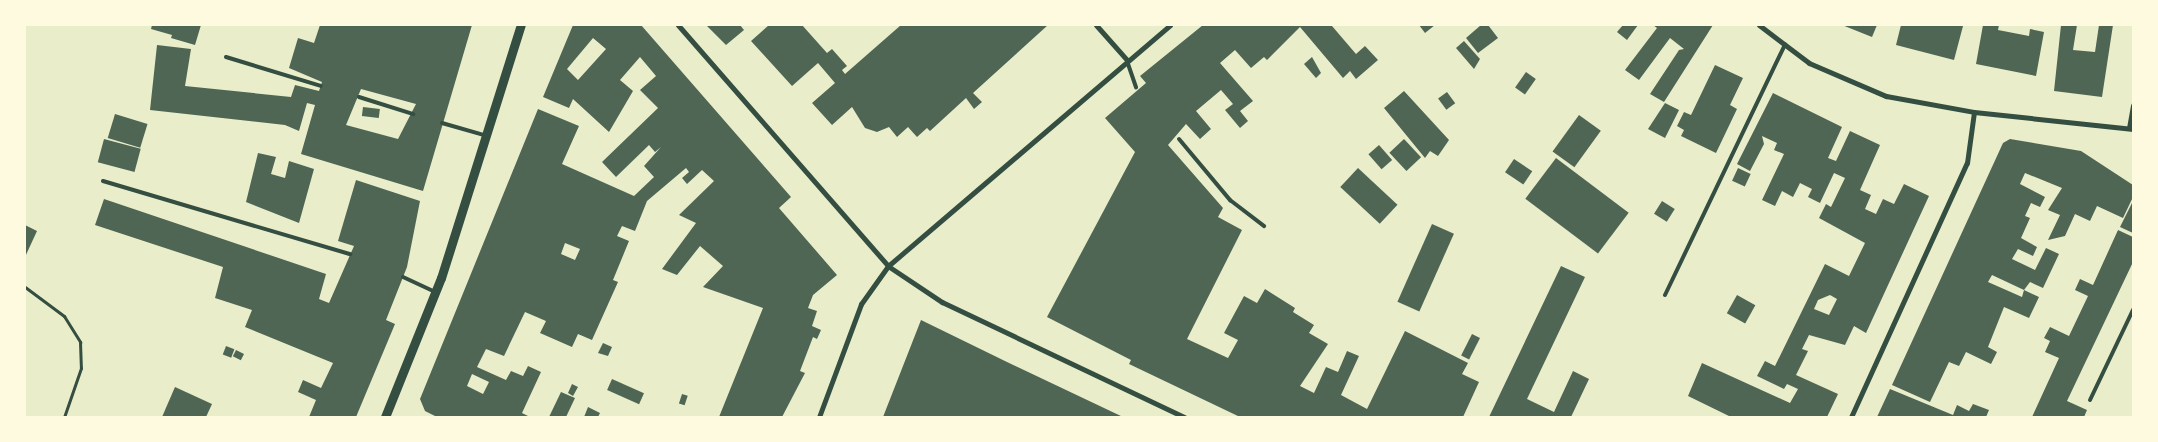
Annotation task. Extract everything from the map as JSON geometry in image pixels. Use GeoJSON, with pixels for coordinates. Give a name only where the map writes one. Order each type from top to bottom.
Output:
{"type":"FeatureCollection","features":[{"type":"Feature","properties":{"kind":"street"},"geometry":{"type":"LineString","coordinates":[[385,417],[436,292],[484,136],[521,25]]}},
{"type":"Feature","properties":{"kind":"street"},"geometry":{"type":"LineString","coordinates":[[678,25],[888,266],[942,302],[1184,417]]}},
{"type":"Feature","properties":{"kind":"street"},"geometry":{"type":"LineString","coordinates":[[1096,25],[1127,60]]}},
{"type":"Feature","properties":{"kind":"street"},"geometry":{"type":"LineString","coordinates":[[819,417],[862,304],[888,266],[1170,25]]}},
{"type":"Feature","properties":{"kind":"street"},"geometry":{"type":"LineString","coordinates":[[1759,25],[1809,63],[1886,96],[1974,112],[2131,129],[2133,105]]}},
{"type":"Feature","properties":{"kind":"street"},"geometry":{"type":"LineString","coordinates":[[1851,417],[1967,163],[1974,112]]}},
{"type":"Feature","properties":{"kind":"lane"},"geometry":{"type":"LineString","coordinates":[[1665,295],[1785,44]]}},
{"type":"Feature","properties":{"kind":"lane"},"geometry":{"type":"LineString","coordinates":[[226,58],[320,86]]}},
{"type":"Feature","properties":{"kind":"lane"},"geometry":{"type":"LineString","coordinates":[[1127,60],[1136,88]]}},
{"type":"Feature","properties":{"kind":"lane"},"geometry":{"type":"LineString","coordinates":[[359,97],[413,114]]}},
{"type":"Feature","properties":{"kind":"lane"},"geometry":{"type":"LineString","coordinates":[[442,123],[484,136]]}},
{"type":"Feature","properties":{"kind":"lane"},"geometry":{"type":"LineString","coordinates":[[1179,139],[1230,200],[1264,226]]}},
{"type":"Feature","properties":{"kind":"lane"},"geometry":{"type":"LineString","coordinates":[[103,182],[350,254]]}},
{"type":"Feature","properties":{"kind":"lane"},"geometry":{"type":"LineString","coordinates":[[403,278],[436,292]]}},
{"type":"Feature","properties":{"kind":"lane"},"geometry":{"type":"LineString","coordinates":[[2090,400],[2133,310]]}},
{"type":"Feature","properties":{"kind":"path"},"geometry":{"type":"LineString","coordinates":[[25,287],[64,316],[80,342],[81,368],[64,417]]}},
{"type":"Feature","properties":{"kind":"building"},"geometry":{"type":"Polygon","coordinates":[[[152,25],[201,25],[195,45],[171,38],[172,35],[151,29],[152,25]]]}},
{"type":"Feature","properties":{"kind":"building"},"geometry":{"type":"Polygon","coordinates":[[[320,25],[472,25],[423,191],[301,154],[315,105],[307,103],[299,131],[285,125],[150,110],[157,45],[191,49],[185,86],[291,97],[295,85],[319,91],[322,82],[289,68],[298,38],[314,43],[320,25]],[[361,89],[346,125],[398,139],[416,104],[361,89]]]}},
{"type":"Feature","properties":{"kind":"building"},"geometry":{"type":"Polygon","coordinates":[[[573,25],[641,25],[791,197],[779,208],[837,275],[813,295],[808,308],[817,311],[812,326],[821,330],[817,339],[813,337],[800,371],[805,373],[782,417],[719,417],[763,308],[703,287],[723,266],[700,246],[677,275],[662,269],[696,223],[679,215],[714,181],[702,170],[687,184],[682,178],[689,172],[686,168],[647,201],[635,231],[622,226],[617,236],[629,241],[613,280],[618,282],[592,340],[578,334],[572,347],[540,333],[546,321],[525,312],[504,356],[486,349],[477,367],[506,380],[511,371],[523,376],[528,366],[541,372],[522,413],[530,417],[437,417],[425,411],[420,399],[538,109],[579,126],[562,164],[634,196],[654,177],[644,166],[661,147],[655,152],[649,145],[616,177],[602,162],[658,108],[640,90],[656,76],[640,57],[620,80],[633,91],[609,132],[573,99],[569,108],[543,97],[573,25]],[[593,38],[567,69],[578,80],[606,49],[593,38]],[[565,243],[561,254],[575,260],[580,249],[565,243]],[[472,374],[467,386],[483,394],[489,382],[472,374]]]}},
{"type":"Feature","properties":{"kind":"building"},"geometry":{"type":"Polygon","coordinates":[[[706,25],[740,25],[744,30],[726,45],[706,25]]]}},
{"type":"Feature","properties":{"kind":"building"},"geometry":{"type":"Polygon","coordinates":[[[769,25],[802,25],[827,53],[832,49],[847,66],[842,70],[845,74],[901,25],[1048,25],[973,93],[982,102],[974,109],[966,98],[930,131],[927,128],[917,137],[908,127],[897,137],[889,127],[877,132],[865,128],[852,107],[832,125],[812,103],[835,83],[818,63],[792,86],[751,41],[769,25]]]}},
{"type":"Feature","properties":{"kind":"building"},"geometry":{"type":"Polygon","coordinates":[[[1203,25],[1332,26],[1356,54],[1365,46],[1378,60],[1356,79],[1350,71],[1343,78],[1300,27],[1267,60],[1264,57],[1251,68],[1235,50],[1220,63],[1253,101],[1240,111],[1248,121],[1240,128],[1225,110],[1233,104],[1221,90],[1196,111],[1211,129],[1200,139],[1186,124],[1168,145],[1223,208],[1218,217],[1242,230],[1187,339],[1228,358],[1238,340],[1224,333],[1244,296],[1257,303],[1265,289],[1295,308],[1293,312],[1314,325],[1309,333],[1328,344],[1300,386],[1314,393],[1326,367],[1338,372],[1347,351],[1359,356],[1341,395],[1367,409],[1405,331],[1468,363],[1462,374],[1479,382],[1463,417],[1240,417],[1129,364],[1131,360],[1047,317],[1135,152],[1105,118],[1146,83],[1140,76],[1203,25]]]}},
{"type":"Feature","properties":{"kind":"building"},"geometry":{"type":"Polygon","coordinates":[[[1419,25],[1435,25],[1425,33],[1419,25]]]}},
{"type":"Feature","properties":{"kind":"building"},"geometry":{"type":"Polygon","coordinates":[[[1481,25],[1488,25],[1498,38],[1478,53],[1466,38],[1481,25]]]}},
{"type":"Feature","properties":{"kind":"building"},"geometry":{"type":"Polygon","coordinates":[[[1623,25],[1638,25],[1627,40],[1617,32],[1623,25]]]}},
{"type":"Feature","properties":{"kind":"building"},"geometry":{"type":"Polygon","coordinates":[[[1653,25],[1713,25],[1664,102],[1650,94],[1679,50],[1684,49],[1670,38],[1639,80],[1625,70],[1657,28],[1653,25]]]}},
{"type":"Feature","properties":{"kind":"building"},"geometry":{"type":"Polygon","coordinates":[[[1842,25],[1877,25],[1872,37],[1842,25]]]}},
{"type":"Feature","properties":{"kind":"building"},"geometry":{"type":"Polygon","coordinates":[[[1901,25],[1963,26],[1954,60],[1896,45],[1901,25]]]}},
{"type":"Feature","properties":{"kind":"building"},"geometry":{"type":"Polygon","coordinates":[[[1983,25],[1999,25],[1998,30],[2029,36],[2030,29],[2044,32],[2036,76],[1976,64],[1983,25]]]}},
{"type":"Feature","properties":{"kind":"building"},"geometry":{"type":"Polygon","coordinates":[[[2061,25],[2077,25],[2073,50],[2095,52],[2099,25],[2113,25],[2102,97],[2054,91],[2061,25]]]}},
{"type":"Feature","properties":{"kind":"building"},"geometry":{"type":"Polygon","coordinates":[[[1464,41],[1480,59],[1474,69],[1456,48],[1464,41]]]}},
{"type":"Feature","properties":{"kind":"building"},"geometry":{"type":"Polygon","coordinates":[[[1312,57],[1321,73],[1316,78],[1304,64],[1312,57]]]}},
{"type":"Feature","properties":{"kind":"building"},"geometry":{"type":"Polygon","coordinates":[[[1715,65],[1743,78],[1730,105],[1737,109],[1716,153],[1681,136],[1684,130],[1677,126],[1684,112],[1691,115],[1715,65]]]}},
{"type":"Feature","properties":{"kind":"building"},"geometry":{"type":"Polygon","coordinates":[[[1526,72],[1536,79],[1525,94],[1515,88],[1526,72]]]}},
{"type":"Feature","properties":{"kind":"building"},"geometry":{"type":"Polygon","coordinates":[[[1404,91],[1449,140],[1438,156],[1430,151],[1425,158],[1384,108],[1404,91]]]}},
{"type":"Feature","properties":{"kind":"building"},"geometry":{"type":"Polygon","coordinates":[[[1447,92],[1455,103],[1446,110],[1438,98],[1447,92]]]}},
{"type":"Feature","properties":{"kind":"building"},"geometry":{"type":"Polygon","coordinates":[[[1773,93],[1842,127],[1828,158],[1836,161],[1850,131],[1880,145],[1860,190],[1871,195],[1865,209],[1876,214],[1883,199],[1894,204],[1904,184],[1929,196],[1866,333],[1854,326],[1845,345],[1809,335],[1802,349],[1808,351],[1796,375],[1838,394],[1827,417],[1731,417],[1688,396],[1702,363],[1790,403],[1798,389],[1787,384],[1784,389],[1757,376],[1765,361],[1775,366],[1825,264],[1849,276],[1865,243],[1819,218],[1826,204],[1831,207],[1845,178],[1834,173],[1820,203],[1808,197],[1812,189],[1800,183],[1793,197],[1782,191],[1775,206],[1762,200],[1784,154],[1774,150],[1777,143],[1762,136],[1764,144],[1750,171],[1737,164],[1773,93]],[[1830,295],[1818,300],[1814,309],[1829,315],[1837,299],[1830,295]]]}},
{"type":"Feature","properties":{"kind":"building"},"geometry":{"type":"Polygon","coordinates":[[[1665,103],[1679,110],[1665,138],[1648,129],[1665,103]]]}},
{"type":"Feature","properties":{"kind":"building"},"geometry":{"type":"Polygon","coordinates":[[[363,107],[380,109],[379,118],[362,116],[363,107]]]}},
{"type":"Feature","properties":{"kind":"building"},"geometry":{"type":"Polygon","coordinates":[[[115,114],[148,124],[140,148],[108,138],[115,114]]]}},
{"type":"Feature","properties":{"kind":"building"},"geometry":{"type":"Polygon","coordinates":[[[1579,115],[1601,131],[1574,167],[1553,151],[1579,115]]]}},
{"type":"Feature","properties":{"kind":"building"},"geometry":{"type":"Polygon","coordinates":[[[104,139],[141,149],[134,172],[98,162],[104,139]]]}},
{"type":"Feature","properties":{"kind":"building"},"geometry":{"type":"Polygon","coordinates":[[[1404,139],[1421,157],[1406,171],[1389,153],[1404,139]]]}},
{"type":"Feature","properties":{"kind":"building"},"geometry":{"type":"Polygon","coordinates":[[[2010,139],[2081,151],[2133,185],[2133,197],[2123,218],[2097,206],[2090,221],[2075,214],[2065,236],[2048,240],[2060,215],[2048,210],[2062,188],[2025,173],[2020,184],[2045,197],[2040,207],[2031,203],[2025,216],[2030,218],[2021,238],[2037,247],[2033,256],[2018,249],[2012,259],[2035,270],[2046,248],[2059,254],[2043,288],[2030,282],[2024,290],[2039,297],[2029,318],[2004,307],[1988,347],[1997,352],[1991,364],[1966,352],[1959,366],[1949,362],[1930,402],[1892,385],[2003,143],[2010,139]],[[1992,275],[1988,282],[2022,297],[2024,290],[1992,275]]]}},
{"type":"Feature","properties":{"kind":"building"},"geometry":{"type":"Polygon","coordinates":[[[1379,145],[1392,160],[1382,169],[1368,154],[1379,145]]]}},
{"type":"Feature","properties":{"kind":"building"},"geometry":{"type":"Polygon","coordinates":[[[258,153],[276,157],[271,174],[285,178],[289,161],[314,169],[299,223],[246,202],[258,153]]]}},
{"type":"Feature","properties":{"kind":"building"},"geometry":{"type":"Polygon","coordinates":[[[1556,158],[1629,213],[1598,253],[1525,199],[1556,158]]]}},
{"type":"Feature","properties":{"kind":"building"},"geometry":{"type":"Polygon","coordinates":[[[1514,159],[1532,171],[1523,185],[1505,172],[1514,159]]]}},
{"type":"Feature","properties":{"kind":"building"},"geometry":{"type":"Polygon","coordinates":[[[1358,168],[1397,205],[1380,224],[1340,187],[1358,168]]]}},
{"type":"Feature","properties":{"kind":"building"},"geometry":{"type":"Polygon","coordinates":[[[1738,168],[1751,174],[1745,187],[1732,181],[1738,168]]]}},
{"type":"Feature","properties":{"kind":"building"},"geometry":{"type":"Polygon","coordinates":[[[356,180],[420,201],[407,267],[386,320],[395,324],[356,417],[309,417],[316,400],[298,392],[303,380],[321,388],[333,363],[245,327],[252,310],[215,298],[223,267],[95,225],[104,199],[326,274],[319,299],[329,303],[354,246],[338,241],[356,180]]]}},
{"type":"Feature","properties":{"kind":"building"},"geometry":{"type":"Polygon","coordinates":[[[1662,201],[1675,209],[1667,222],[1654,214],[1662,201]]]}},
{"type":"Feature","properties":{"kind":"building"},"geometry":{"type":"Polygon","coordinates":[[[2133,201],[2133,233],[2120,227],[2133,201]]]}},
{"type":"Feature","properties":{"kind":"building"},"geometry":{"type":"Polygon","coordinates":[[[1432,224],[1454,234],[1419,311],[1397,302],[1432,224]]]}},
{"type":"Feature","properties":{"kind":"building"},"geometry":{"type":"Polygon","coordinates":[[[25,225],[37,231],[25,257],[25,225]]]}},
{"type":"Feature","properties":{"kind":"building"},"geometry":{"type":"Polygon","coordinates":[[[2118,230],[2133,237],[2133,262],[2067,401],[2087,410],[2084,417],[2032,417],[2059,358],[2045,352],[2050,341],[2044,338],[2050,327],[2069,336],[2088,296],[2075,290],[2080,279],[2093,285],[2118,230]]]}},
{"type":"Feature","properties":{"kind":"building"},"geometry":{"type":"Polygon","coordinates":[[[1561,266],[1585,277],[1527,399],[1554,412],[1573,371],[1589,379],[1571,417],[1489,417],[1561,266]]]}},
{"type":"Feature","properties":{"kind":"building"},"geometry":{"type":"Polygon","coordinates":[[[1737,295],[1755,305],[1745,324],[1727,313],[1737,295]]]}},
{"type":"Feature","properties":{"kind":"building"},"geometry":{"type":"Polygon","coordinates":[[[921,320],[1007,362],[1123,417],[883,417],[921,320]]]}},
{"type":"Feature","properties":{"kind":"building"},"geometry":{"type":"Polygon","coordinates":[[[1472,334],[1480,338],[1469,359],[1461,355],[1472,334]]]}},
{"type":"Feature","properties":{"kind":"building"},"geometry":{"type":"Polygon","coordinates":[[[603,343],[612,347],[608,356],[598,353],[603,343]]]}},
{"type":"Feature","properties":{"kind":"building"},"geometry":{"type":"Polygon","coordinates":[[[226,346],[234,349],[231,358],[223,354],[226,346]]]}},
{"type":"Feature","properties":{"kind":"building"},"geometry":{"type":"Polygon","coordinates":[[[236,350],[244,354],[241,360],[233,356],[236,350]]]}},
{"type":"Feature","properties":{"kind":"building"},"geometry":{"type":"Polygon","coordinates":[[[612,379],[644,393],[639,404],[607,390],[612,379]]]}},
{"type":"Feature","properties":{"kind":"building"},"geometry":{"type":"Polygon","coordinates":[[[572,384],[578,387],[573,396],[568,393],[572,384]]]}},
{"type":"Feature","properties":{"kind":"building"},"geometry":{"type":"Polygon","coordinates":[[[175,387],[212,404],[206,417],[162,417],[175,387]]]}},
{"type":"Feature","properties":{"kind":"building"},"geometry":{"type":"Polygon","coordinates":[[[1890,389],[1953,415],[1957,405],[1969,411],[1973,404],[1989,410],[1986,417],[1877,417],[1890,389]]]}},
{"type":"Feature","properties":{"kind":"building"},"geometry":{"type":"Polygon","coordinates":[[[561,392],[575,398],[566,417],[549,417],[561,392]]]}},
{"type":"Feature","properties":{"kind":"building"},"geometry":{"type":"Polygon","coordinates":[[[682,394],[688,396],[685,405],[679,404],[682,394]]]}},
{"type":"Feature","properties":{"kind":"building"},"geometry":{"type":"Polygon","coordinates":[[[588,407],[600,413],[598,417],[584,417],[588,407]]]}}]}
